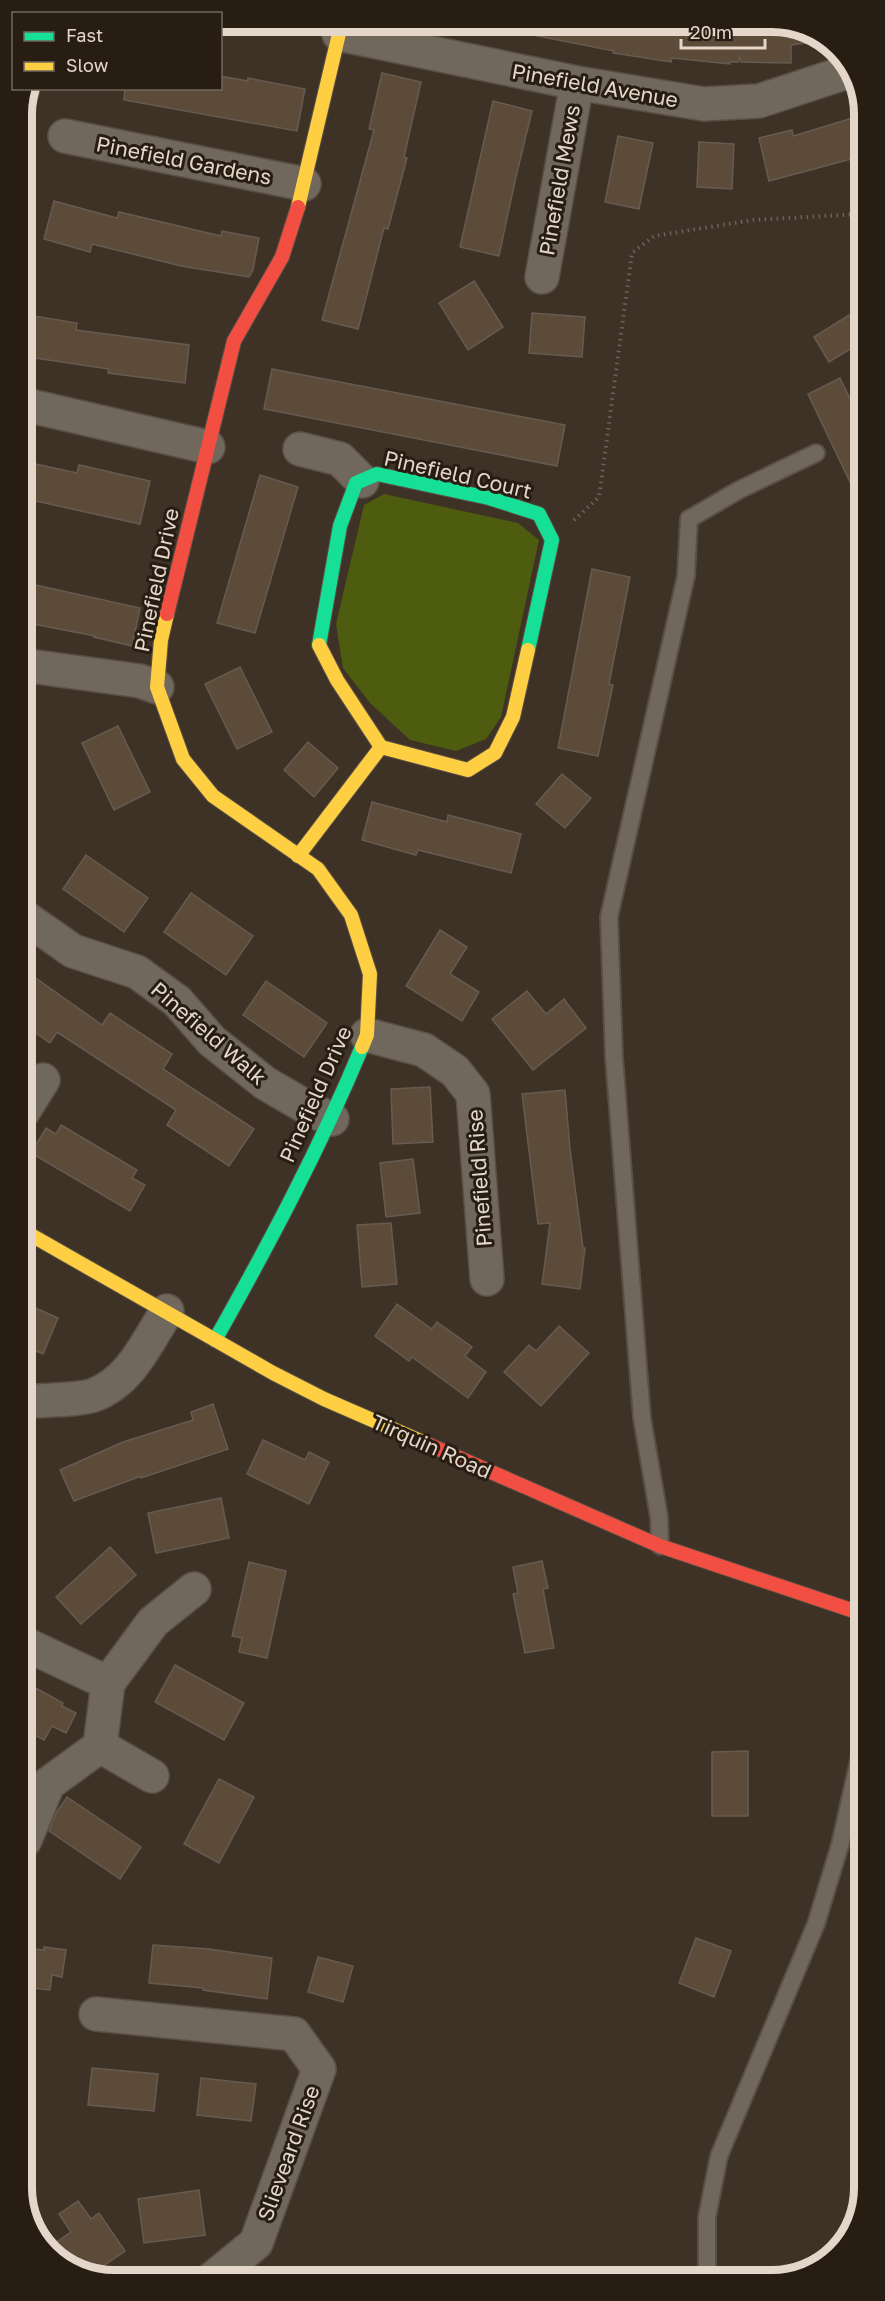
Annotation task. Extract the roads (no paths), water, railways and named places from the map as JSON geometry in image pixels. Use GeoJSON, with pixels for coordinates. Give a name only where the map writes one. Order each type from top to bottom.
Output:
{"type":"FeatureCollection","features":[{"type":"Feature","properties":{"kind":"street","name":"Pinefield Drive"},"geometry":{"type":"LineString","coordinates":[[215,1340],[265,1251],[332,1119],[368,1035],[370,974],[351,915],[318,869],[213,796],[183,759],[157,687],[160,640],[234,341],[282,257],[304,184],[340,32]]}},
{"type":"Feature","properties":{"kind":"street","name":"Pinefield Avenue"},"geometry":{"type":"LineString","coordinates":[[358,32],[577,83],[704,104],[759,101],[842,74]]}},
{"type":"Feature","properties":{"kind":"street","name":"Pinefield Mews"},"geometry":{"type":"LineString","coordinates":[[542,277],[577,83]]}},
{"type":"Feature","properties":{"kind":"street","name":"Pinefield Gardens"},"geometry":{"type":"LineString","coordinates":[[65,136],[304,184]]}},
{"type":"Feature","properties":{"kind":"street"},"geometry":{"type":"LineString","coordinates":[[32,406],[208,447]]}},
{"type":"Feature","properties":{"kind":"street"},"geometry":{"type":"LineString","coordinates":[[300,449],[340,459],[362,481]]}},
{"type":"Feature","properties":{"kind":"street","name":"Pinefield Court"},"geometry":{"type":"LineString","coordinates":[[377,474],[489,498],[539,514],[552,540],[513,717],[495,753],[468,770],[418,759],[381,747],[337,680],[319,645],[340,526],[356,483],[362,481],[377,474]]}},
{"type":"Feature","properties":{"kind":"street"},"geometry":{"type":"LineString","coordinates":[[32,666],[140,681],[157,687]]}},
{"type":"Feature","properties":{"kind":"street"},"geometry":{"type":"LineString","coordinates":[[298,856],[381,747]]}},
{"type":"Feature","properties":{"kind":"street","name":"Pinefield Walk"},"geometry":{"type":"LineString","coordinates":[[32,922],[73,951],[137,972],[177,1001],[212,1041],[265,1083],[313,1112],[332,1119]]}},
{"type":"Feature","properties":{"kind":"street","name":"Pinefield Rise"},"geometry":{"type":"LineString","coordinates":[[368,1035],[424,1050],[456,1071],[473,1094],[487,1279]]}},
{"type":"Feature","properties":{"kind":"street"},"geometry":{"type":"LineString","coordinates":[[32,1098],[43,1080]]}},
{"type":"Feature","properties":{"kind":"street","name":"Tirquin Road"},"geometry":{"type":"LineString","coordinates":[[32,1235],[273,1373],[324,1399],[660,1546],[854,1611]]}},
{"type":"Feature","properties":{"kind":"street"},"geometry":{"type":"LineString","coordinates":[[32,1401],[94,1396],[126,1375],[150,1342],[167,1311]]}},
{"type":"Feature","properties":{"kind":"street"},"geometry":{"type":"LineString","coordinates":[[32,1823],[48,1784],[100,1746],[108,1683],[153,1622],[194,1589]]}},
{"type":"Feature","properties":{"kind":"street"},"geometry":{"type":"LineString","coordinates":[[32,1647],[108,1683]]}},
{"type":"Feature","properties":{"kind":"street"},"geometry":{"type":"LineString","coordinates":[[100,1746],[152,1776]]}},
{"type":"Feature","properties":{"kind":"street","name":"Slieveard Rise"},"geometry":{"type":"LineString","coordinates":[[96,2014],[294,2034],[319,2069],[256,2243],[224,2269]]}},
{"type":"Feature","properties":{"kind":"lane"},"geometry":{"type":"LineString","coordinates":[[660,1546],[659,1517],[642,1418],[614,1057],[609,917],[686,576],[689,519],[739,490],[816,453]]}},
{"type":"Feature","properties":{"kind":"lane"},"geometry":{"type":"LineString","coordinates":[[707,2270],[707,2217],[719,2156],[816,1924],[840,1845],[854,1782]]}}]}
